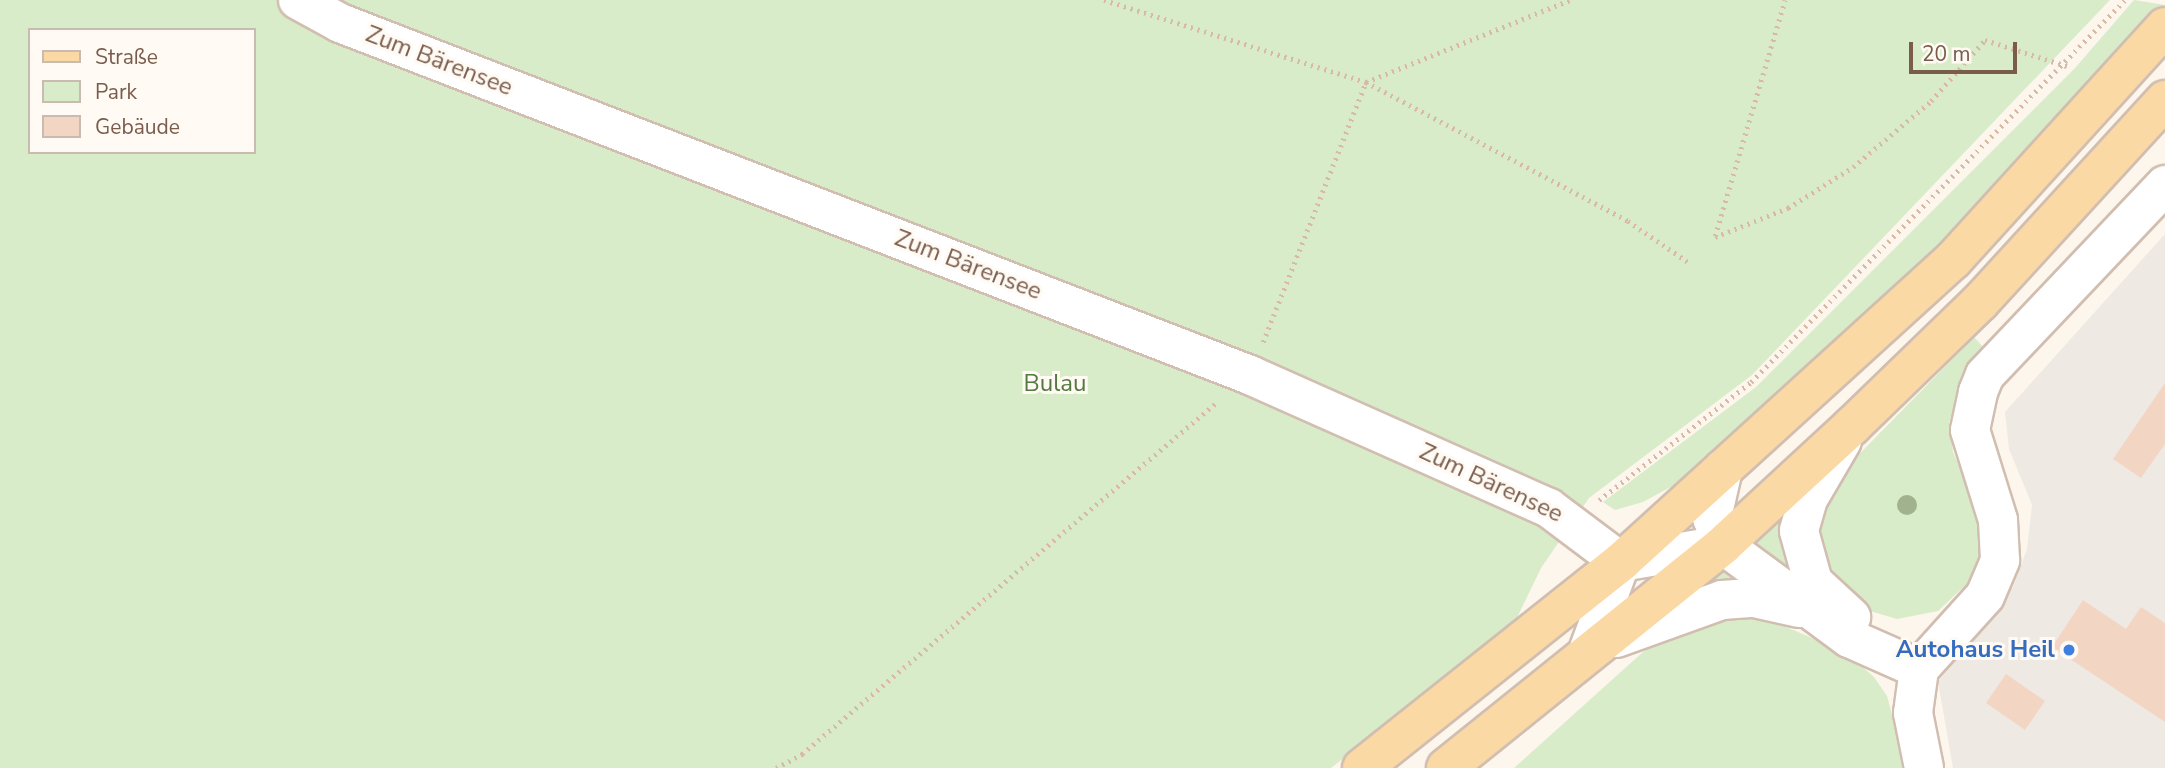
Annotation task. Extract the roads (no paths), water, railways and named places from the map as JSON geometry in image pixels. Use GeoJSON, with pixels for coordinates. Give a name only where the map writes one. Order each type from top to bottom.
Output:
{"type":"FeatureCollection","features":[{"type":"Feature","properties":{"kind":"main road"},"geometry":{"type":"LineString","coordinates":[[1362,768],[1621,562],[1953,260],[2165,27]]}},
{"type":"Feature","properties":{"kind":"main road"},"geometry":{"type":"LineString","coordinates":[[1447,768],[1588,651],[1723,545],[1852,426],[1980,302],[2165,100]]}},
{"type":"Feature","properties":{"kind":"street","name":"Zum Bärensee"},"geometry":{"type":"LineString","coordinates":[[298,0],[340,23],[1250,375],[1583,527],[1621,562]]}},
{"type":"Feature","properties":{"kind":"street"},"geometry":{"type":"LineString","coordinates":[[1924,768],[1913,713],[1919,670],[1985,596],[2000,560],[1998,520],[1970,430],[1985,375],[2165,185]]}},
{"type":"Feature","properties":{"kind":"street"},"geometry":{"type":"LineString","coordinates":[[1852,426],[1808,499],[1800,548],[1813,582],[1829,600],[1919,670]]}},
{"type":"Feature","properties":{"kind":"street"},"geometry":{"type":"LineString","coordinates":[[1723,469],[1712,518],[1723,545],[1804,609],[1880,655],[1919,670]]}},
{"type":"Feature","properties":{"kind":"street"},"geometry":{"type":"LineString","coordinates":[[1588,651],[1621,562],[1723,545]]}},
{"type":"Feature","properties":{"kind":"street"},"geometry":{"type":"LineString","coordinates":[[1588,651],[1659,618],[1721,600],[1754,598],[1804,609]]}},
{"type":"Feature","properties":{"kind":"place","name":"Autohaus Heil"},"geometry":{"type":"Point","coordinates":[2069,650]}},
{"type":"Feature","properties":{"kind":"park label","name":"Bulau"},"geometry":{"type":"Point","coordinates":[1055,384]}}]}
